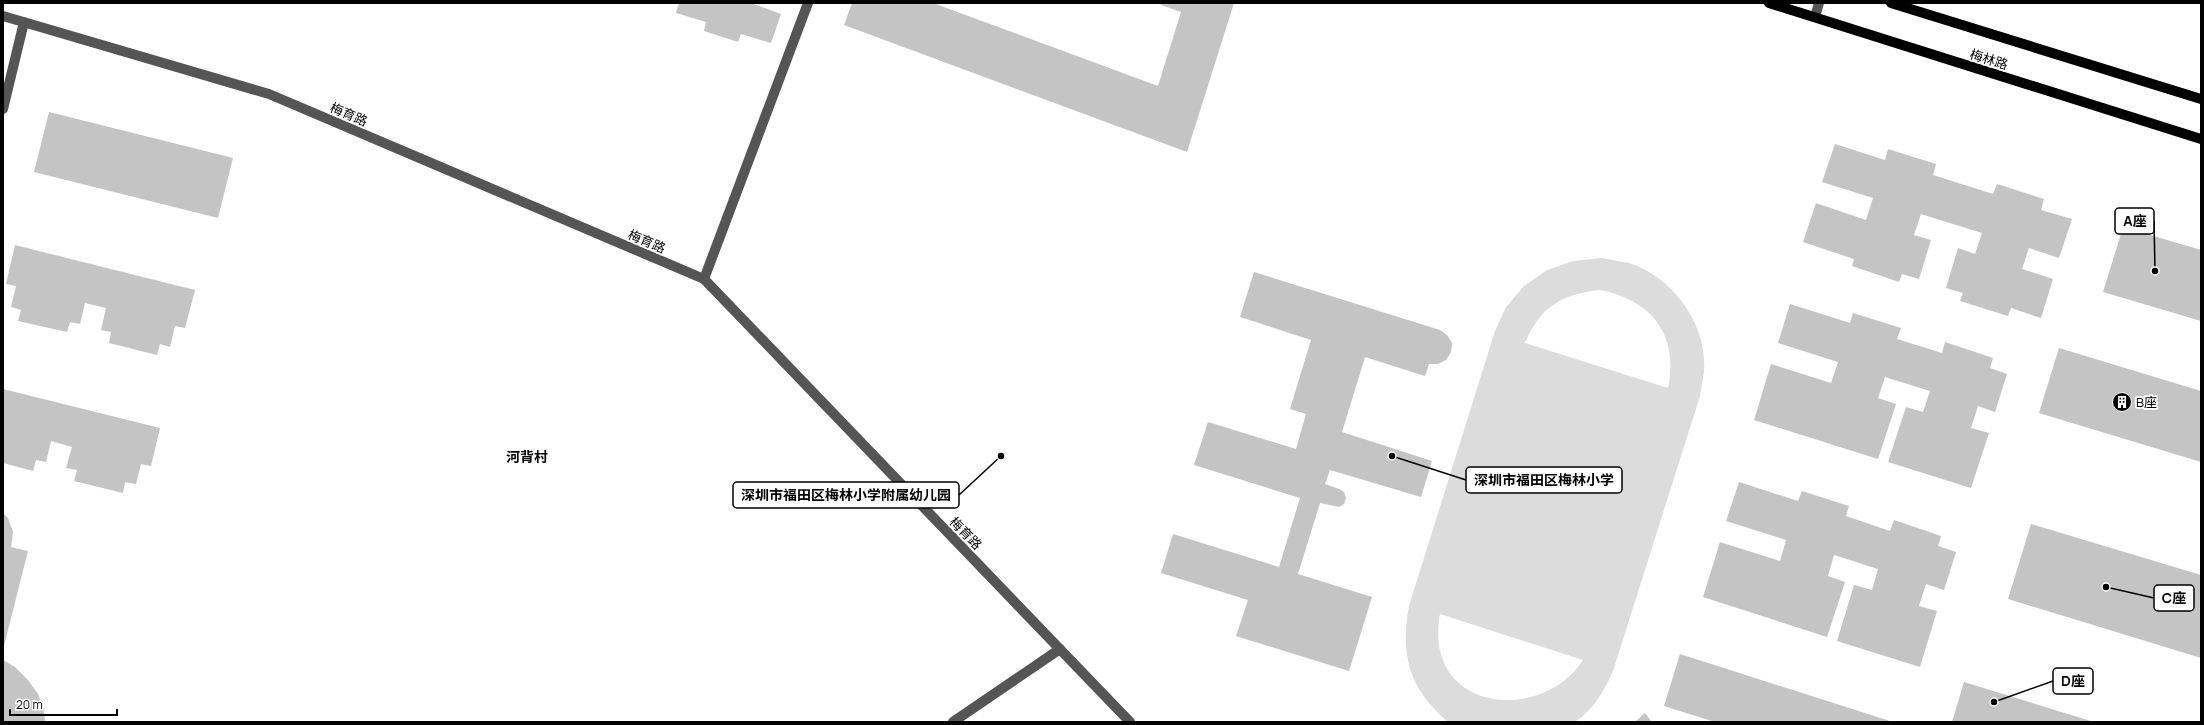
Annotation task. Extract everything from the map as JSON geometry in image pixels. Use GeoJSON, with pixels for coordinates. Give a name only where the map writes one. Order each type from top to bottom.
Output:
{"type":"FeatureCollection","features":[{"type":"Feature","properties":{"kind":"main road","name":"梅林路"},"geometry":{"type":"LineString","coordinates":[[1769,3],[2201,139]]}},
{"type":"Feature","properties":{"kind":"main road","name":"梅林路"},"geometry":{"type":"LineString","coordinates":[[1891,3],[2201,100]]}},
{"type":"Feature","properties":{"kind":"street"},"geometry":{"type":"LineString","coordinates":[[704,279],[808,3]]}},
{"type":"Feature","properties":{"kind":"street"},"geometry":{"type":"LineString","coordinates":[[1815,17],[1819,3]]}},
{"type":"Feature","properties":{"kind":"street","name":"梅育路"},"geometry":{"type":"LineString","coordinates":[[3,16],[269,94],[704,279],[1130,722]]}},
{"type":"Feature","properties":{"kind":"street"},"geometry":{"type":"LineString","coordinates":[[3,108],[24,22]]}},
{"type":"Feature","properties":{"kind":"street"},"geometry":{"type":"LineString","coordinates":[[953,722],[1060,649]]}},
{"type":"Feature","properties":{"kind":"shaded area"},"geometry":{"type":"Polygon","coordinates":[[[1602,258],[1629,263],[1660,279],[1673,291],[1694,321],[1700,337],[1704,354],[1704,372],[1700,396],[1613,671],[1606,686],[1593,705],[1575,722],[1448,722],[1424,697],[1410,670],[1406,640],[1406,624],[1409,606],[1495,331],[1506,307],[1524,286],[1547,270],[1573,261],[1602,258]],[[1600,290],[1574,295],[1554,304],[1545,311],[1538,320],[1525,343],[1668,388],[1670,369],[1669,352],[1665,336],[1658,323],[1647,311],[1634,302],[1618,295],[1600,290]],[[1440,614],[1439,647],[1449,672],[1466,689],[1489,698],[1515,700],[1540,694],[1564,681],[1583,660],[1440,614]]]}},
{"type":"Feature","properties":{"kind":"building"},"geometry":{"type":"Polygon","coordinates":[[[679,3],[751,3],[781,14],[771,43],[741,34],[738,42],[704,31],[706,22],[676,13],[679,3]]]}},
{"type":"Feature","properties":{"kind":"building"},"geometry":{"type":"Polygon","coordinates":[[[852,3],[933,3],[1158,86],[1181,12],[1161,5],[1162,3],[1234,3],[1187,152],[844,25],[852,3]]]}},
{"type":"Feature","properties":{"kind":"building"},"geometry":{"type":"Polygon","coordinates":[[[49,112],[233,158],[218,218],[34,172],[49,112]]]}},
{"type":"Feature","properties":{"kind":"building"},"geometry":{"type":"Polygon","coordinates":[[[1835,144],[1885,160],[1888,149],[1936,164],[1933,175],[1993,194],[1997,184],[2044,199],[2041,210],[2072,219],[2059,258],[2029,248],[2022,269],[2053,279],[2041,318],[2011,308],[2008,316],[1960,301],[1963,293],[1946,288],[1958,248],[1975,254],[1982,233],[1921,214],[1914,235],[1931,240],[1919,279],[1902,274],[1899,282],[1852,266],[1854,259],[1803,242],[1816,203],[1866,220],[1873,198],[1822,182],[1835,144]]]}},
{"type":"Feature","properties":{"kind":"building"},"geometry":{"type":"Polygon","coordinates":[[[2123,227],[2201,250],[2201,321],[2103,292],[2123,227]]]}},
{"type":"Feature","properties":{"kind":"building"},"geometry":{"type":"Polygon","coordinates":[[[15,245],[195,290],[185,328],[175,326],[170,347],[160,344],[157,355],[109,343],[111,332],[101,330],[106,308],[85,303],[80,324],[70,322],[67,332],[18,321],[21,310],[11,307],[16,286],[6,284],[15,245]]]}},
{"type":"Feature","properties":{"kind":"building"},"geometry":{"type":"Polygon","coordinates":[[[1254,272],[1440,330],[1447,335],[1452,343],[1451,352],[1446,360],[1438,364],[1429,364],[1425,376],[1365,357],[1342,432],[1432,461],[1421,497],[1330,470],[1325,484],[1344,492],[1346,498],[1344,504],[1339,507],[1320,503],[1298,574],[1372,597],[1349,671],[1236,636],[1248,600],[1161,573],[1173,534],[1279,567],[1300,498],[1194,465],[1208,422],[1296,449],[1306,414],[1290,409],[1311,340],[1240,317],[1254,272]]]}},
{"type":"Feature","properties":{"kind":"building"},"geometry":{"type":"Polygon","coordinates":[[[1790,304],[1850,323],[1853,313],[1901,328],[1897,339],[1942,353],[1945,342],[1993,358],[1990,368],[2007,374],[1995,412],[1978,406],[1971,428],[1989,433],[1971,488],[1888,462],[1906,407],[1923,412],[1930,391],[1885,377],[1878,398],[1896,404],[1878,459],[1754,420],[1771,364],[1831,383],[1838,362],[1778,343],[1790,304]]]}},
{"type":"Feature","properties":{"kind":"building","name":"B座"},"geometry":{"type":"Polygon","coordinates":[[[2059,348],[2201,391],[2201,462],[2039,413],[2059,348]]]}},
{"type":"Feature","properties":{"kind":"building"},"geometry":{"type":"Polygon","coordinates":[[[3,389],[160,428],[151,466],[141,464],[136,484],[125,482],[123,493],[74,481],[77,470],[66,468],[72,447],[51,441],[46,462],[36,460],[33,471],[3,463],[3,389]]]}},
{"type":"Feature","properties":{"kind":"building"},"geometry":{"type":"Polygon","coordinates":[[[1739,482],[1798,501],[1802,491],[1849,506],[1846,516],[1890,531],[1894,520],[1941,536],[1938,546],[1956,552],[1944,590],[1926,584],[1919,606],[1937,611],[1920,667],[1837,641],[1854,585],[1872,590],[1878,569],[1834,555],[1828,576],[1845,582],[1827,637],[1703,597],[1720,542],[1780,561],[1786,540],[1726,521],[1739,482]]]}},
{"type":"Feature","properties":{"kind":"building"},"geometry":{"type":"Polygon","coordinates":[[[3,513],[8,518],[13,532],[11,547],[28,551],[4,646],[3,513]]]}},
{"type":"Feature","properties":{"kind":"building"},"geometry":{"type":"Polygon","coordinates":[[[2031,524],[2201,575],[2201,658],[2008,599],[2031,524]]]}},
{"type":"Feature","properties":{"kind":"building"},"geometry":{"type":"Polygon","coordinates":[[[1680,654],[1893,722],[1715,722],[1664,706],[1680,654]]]}},
{"type":"Feature","properties":{"kind":"building"},"geometry":{"type":"Polygon","coordinates":[[[3,660],[15,667],[28,680],[38,694],[44,711],[45,722],[3,722],[3,660]]]}},
{"type":"Feature","properties":{"kind":"building"},"geometry":{"type":"Polygon","coordinates":[[[1964,682],[2094,722],[1952,722],[1964,682]]]}},
{"type":"Feature","properties":{"kind":"building"},"geometry":{"type":"Polygon","coordinates":[[[1645,713],[1652,722],[1635,722],[1645,713]]]}},
{"type":"Feature","properties":{"kind":"place","name":"A座"},"geometry":{"type":"Point","coordinates":[2155,271]}},
{"type":"Feature","properties":{"kind":"place","name":"B座"},"geometry":{"type":"Point","coordinates":[2122,402]}},
{"type":"Feature","properties":{"kind":"place","name":"深圳市福田区梅林小学附属幼儿园"},"geometry":{"type":"Point","coordinates":[1001,456]}},
{"type":"Feature","properties":{"kind":"place","name":"深圳市福田区梅林小学"},"geometry":{"type":"Point","coordinates":[1392,456]}},
{"type":"Feature","properties":{"kind":"place","name":"C座"},"geometry":{"type":"Point","coordinates":[2106,587]}},
{"type":"Feature","properties":{"kind":"place","name":"D座"},"geometry":{"type":"Point","coordinates":[1994,702]}},
{"type":"Feature","properties":{"kind":"district","name":"河背村"},"geometry":{"type":"Point","coordinates":[527,456]}}]}
